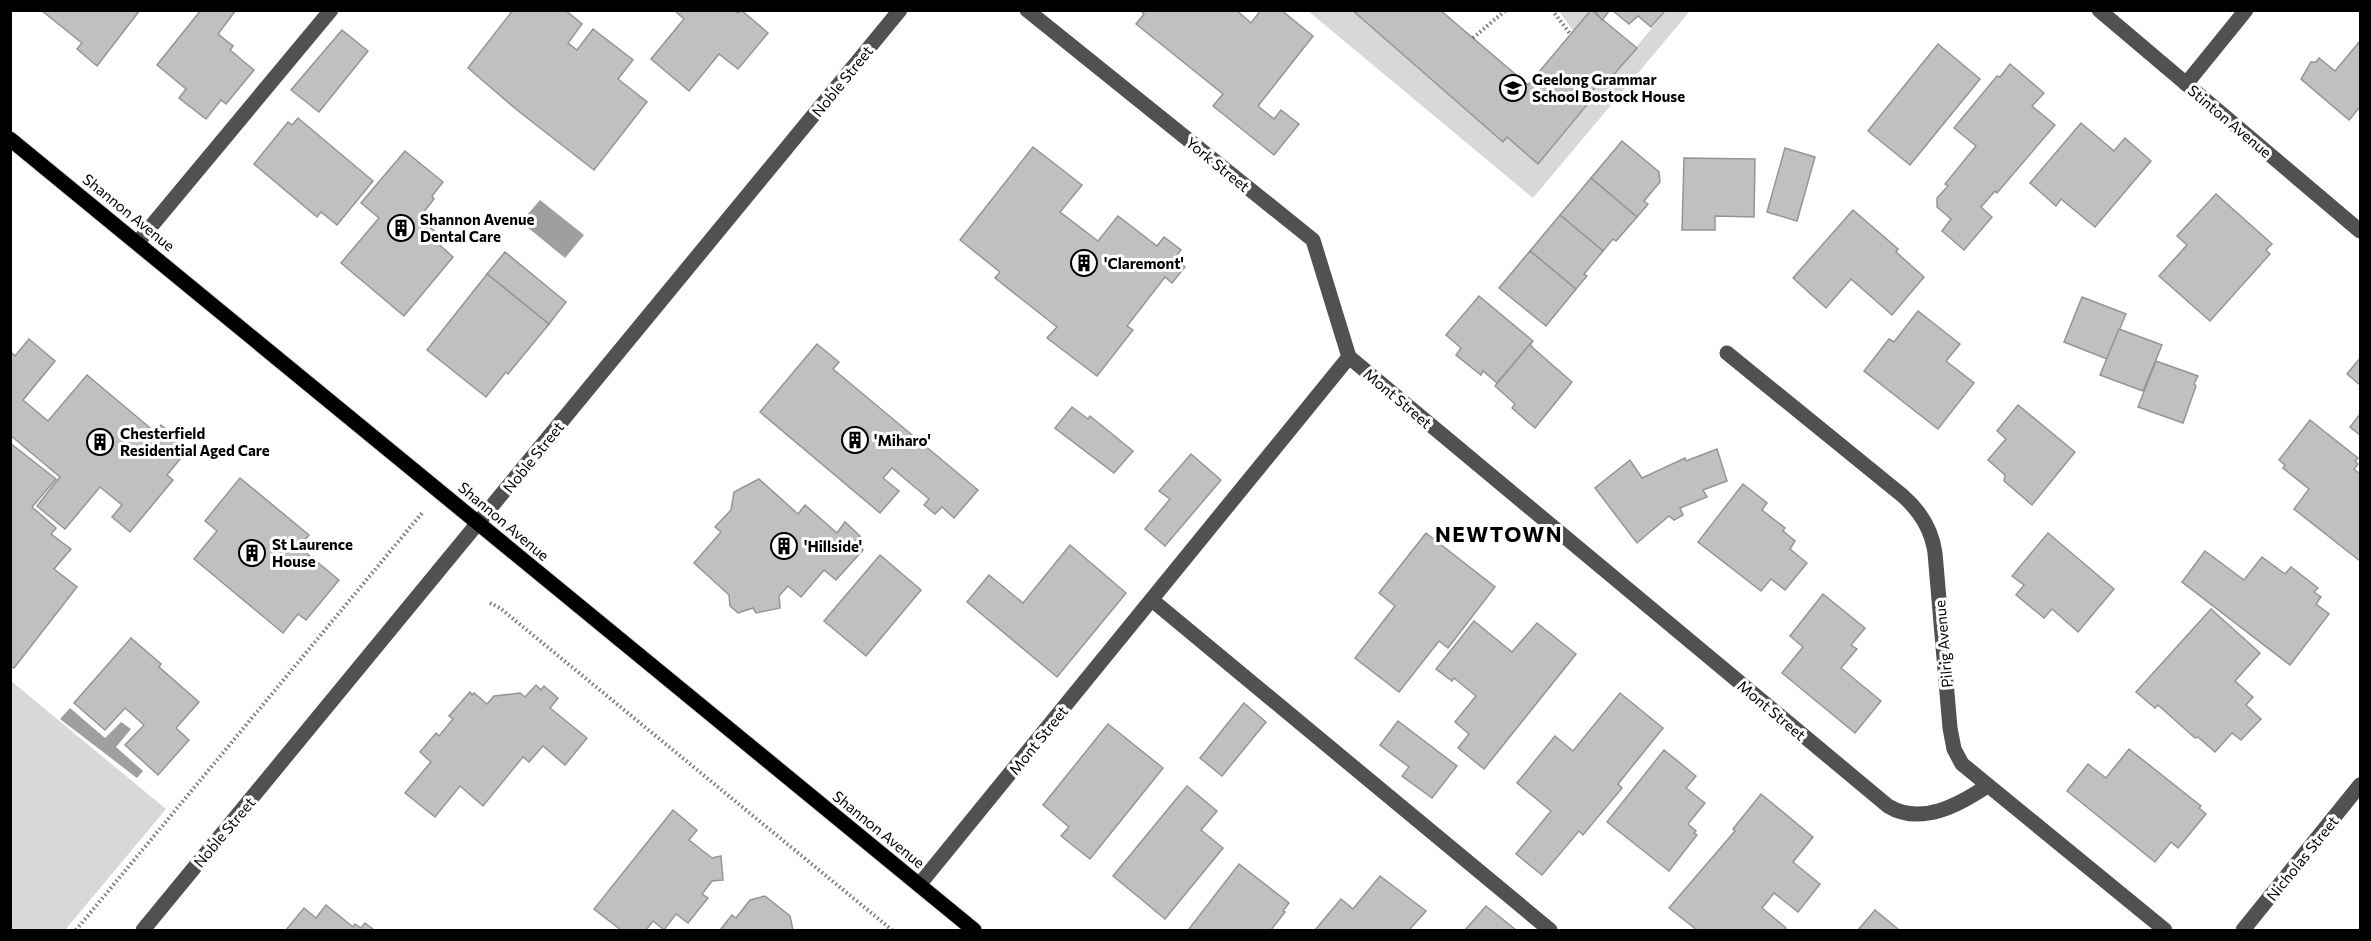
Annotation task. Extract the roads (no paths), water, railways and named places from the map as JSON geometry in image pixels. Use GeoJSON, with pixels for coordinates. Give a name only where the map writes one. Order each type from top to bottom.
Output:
{"type":"FeatureCollection","features":[{"type":"Feature","properties":{"kind":"main road","name":"Shannon Avenue"},"geometry":{"type":"LineString","coordinates":[[10,139],[974,930]]}},
{"type":"Feature","properties":{"kind":"street"},"geometry":{"type":"LineString","coordinates":[[138,242],[331,10]]}},
{"type":"Feature","properties":{"kind":"street","name":"Noble Street"},"geometry":{"type":"LineString","coordinates":[[143,930],[900,10]]}},
{"type":"Feature","properties":{"kind":"street","name":"York Street"},"geometry":{"type":"LineString","coordinates":[[1027,10],[1313,240],[1349,357]]}},
{"type":"Feature","properties":{"kind":"street","name":"Stinton Avenue"},"geometry":{"type":"LineString","coordinates":[[2099,10],[2361,231]]}},
{"type":"Feature","properties":{"kind":"street"},"geometry":{"type":"LineString","coordinates":[[2186,84],[2246,10]]}},
{"type":"Feature","properties":{"kind":"street","name":"Pilrig Avenue"},"geometry":{"type":"LineString","coordinates":[[1727,353],[1904,496],[1918,512],[1934,546],[1950,728],[1954,749],[1968,771],[2165,930]]}},
{"type":"Feature","properties":{"kind":"street","name":"Mont Street"},"geometry":{"type":"LineString","coordinates":[[919,885],[1349,357],[1888,806],[1908,815],[1934,812],[1957,805],[1987,786]]}},
{"type":"Feature","properties":{"kind":"street"},"geometry":{"type":"LineString","coordinates":[[1152,600],[1550,930]]}},
{"type":"Feature","properties":{"kind":"street","name":"Nicholas Street"},"geometry":{"type":"LineString","coordinates":[[2243,930],[2361,785]]}},
{"type":"Feature","properties":{"kind":"place","name":"Geelong Grammar School Bostock House"},"geometry":{"type":"Point","coordinates":[1513,88]}},
{"type":"Feature","properties":{"kind":"place","name":"Shannon Avenue Dental Care"},"geometry":{"type":"Point","coordinates":[401,228]}},
{"type":"Feature","properties":{"kind":"place","name":"'Claremont'"},"geometry":{"type":"Point","coordinates":[1084,263]}},
{"type":"Feature","properties":{"kind":"place","name":"'Miharo'"},"geometry":{"type":"Point","coordinates":[855,440]}},
{"type":"Feature","properties":{"kind":"place","name":"Chesterfield Residential Aged Care"},"geometry":{"type":"Point","coordinates":[100,442]}},
{"type":"Feature","properties":{"kind":"place","name":"'Hillside'"},"geometry":{"type":"Point","coordinates":[784,546]}},
{"type":"Feature","properties":{"kind":"place","name":"St Laurence House"},"geometry":{"type":"Point","coordinates":[252,553]}},
{"type":"Feature","properties":{"kind":"district","name":"NEWTOWN"},"geometry":{"type":"Point","coordinates":[1499,533]}}]}
